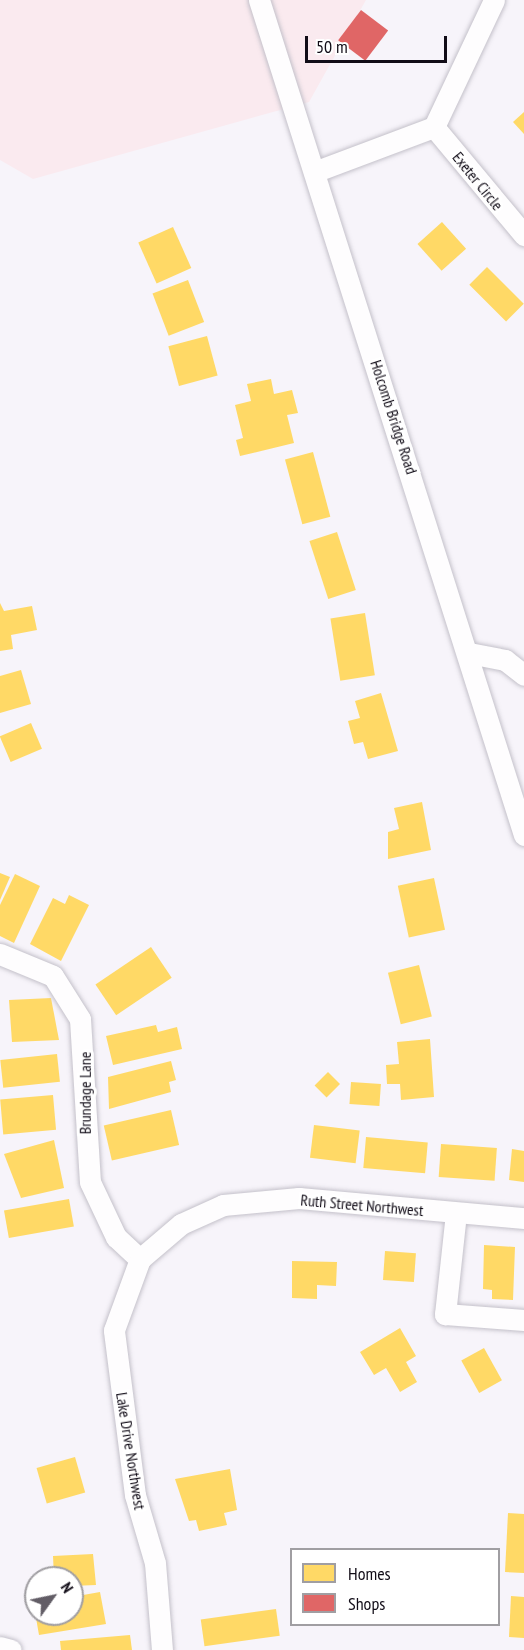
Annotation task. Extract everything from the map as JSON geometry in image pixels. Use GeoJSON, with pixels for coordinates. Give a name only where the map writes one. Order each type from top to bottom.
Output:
{"type":"FeatureCollection","features":[{"type":"Feature","properties":{"kind":"street","name":"Holcomb Bridge Road"},"geometry":{"type":"LineString","coordinates":[[259,0],[469,653],[524,835]]}},
{"type":"Feature","properties":{"kind":"street"},"geometry":{"type":"LineString","coordinates":[[314,172],[434,127],[494,0]]}},
{"type":"Feature","properties":{"kind":"street","name":"Exeter Circle"},"geometry":{"type":"LineString","coordinates":[[434,127],[524,235]]}},
{"type":"Feature","properties":{"kind":"street"},"geometry":{"type":"LineString","coordinates":[[469,653],[505,660],[524,675]]}},
{"type":"Feature","properties":{"kind":"street","name":"Brundage Lane"},"geometry":{"type":"LineString","coordinates":[[0,954],[53,976],[80,1019],[90,1182],[116,1237],[140,1259]]}},
{"type":"Feature","properties":{"kind":"street","name":"Ruth Street Northwest"},"geometry":{"type":"LineString","coordinates":[[130,1288],[140,1259],[180,1224],[223,1205],[299,1198],[524,1218]]}},
{"type":"Feature","properties":{"kind":"street"},"geometry":{"type":"LineString","coordinates":[[456,1213],[445,1314],[524,1320]]}},
{"type":"Feature","properties":{"kind":"street","name":"Lake Drive Northwest"},"geometry":{"type":"LineString","coordinates":[[130,1288],[114,1330],[135,1495],[155,1563],[162,1650]]}},
{"type":"Feature","properties":{"kind":"street"},"geometry":{"type":"LineString","coordinates":[[0,1647],[11,1650]]}},
{"type":"Feature","properties":{"kind":"shaded area"},"geometry":{"type":"Polygon","coordinates":[[[0,0],[366,0],[309,102],[33,179],[0,160],[0,0]]]}},
{"type":"Feature","properties":{"kind":"building: Homes"},"geometry":{"type":"Polygon","coordinates":[[[524,112],[524,134],[513,122],[524,112]]]}},
{"type":"Feature","properties":{"kind":"building: Homes"},"geometry":{"type":"Polygon","coordinates":[[[442,222],[466,249],[442,271],[417,244],[442,222]]]}},
{"type":"Feature","properties":{"kind":"building: Homes"},"geometry":{"type":"Polygon","coordinates":[[[173,227],[191,268],[157,284],[138,242],[173,227]]]}},
{"type":"Feature","properties":{"kind":"building: Homes"},"geometry":{"type":"Polygon","coordinates":[[[487,267],[524,304],[506,321],[469,285],[487,267]]]}},
{"type":"Feature","properties":{"kind":"building: Homes"},"geometry":{"type":"Polygon","coordinates":[[[188,280],[204,322],[169,336],[153,294],[188,280]]]}},
{"type":"Feature","properties":{"kind":"building: Homes"},"geometry":{"type":"Polygon","coordinates":[[[207,336],[218,376],[179,386],[168,346],[207,336]]]}},
{"type":"Feature","properties":{"kind":"building: Homes"},"geometry":{"type":"Polygon","coordinates":[[[271,379],[274,394],[292,390],[298,413],[287,415],[294,443],[240,456],[236,440],[243,438],[235,405],[251,401],[247,384],[271,379]]]}},
{"type":"Feature","properties":{"kind":"building: Homes"},"geometry":{"type":"Polygon","coordinates":[[[313,452],[330,517],[302,524],[285,460],[313,452]]]}},
{"type":"Feature","properties":{"kind":"building: Homes"},"geometry":{"type":"Polygon","coordinates":[[[337,532],[356,590],[328,599],[309,541],[337,532]]]}},
{"type":"Feature","properties":{"kind":"building: Homes"},"geometry":{"type":"Polygon","coordinates":[[[0,603],[4,611],[32,606],[37,630],[11,635],[13,649],[0,651],[0,603]]]}},
{"type":"Feature","properties":{"kind":"building: Homes"},"geometry":{"type":"Polygon","coordinates":[[[365,613],[375,675],[340,681],[330,618],[365,613]]]}},
{"type":"Feature","properties":{"kind":"building: Homes"},"geometry":{"type":"Polygon","coordinates":[[[21,670],[31,704],[0,713],[0,676],[21,670]]]}},
{"type":"Feature","properties":{"kind":"building: Homes"},"geometry":{"type":"Polygon","coordinates":[[[381,693],[398,751],[368,759],[363,742],[354,744],[348,721],[360,718],[355,701],[381,693]]]}},
{"type":"Feature","properties":{"kind":"building: Homes"},"geometry":{"type":"Polygon","coordinates":[[[31,723],[42,749],[11,762],[0,736],[31,723]]]}},
{"type":"Feature","properties":{"kind":"building: Homes"},"geometry":{"type":"Polygon","coordinates":[[[422,802],[431,850],[388,859],[388,832],[399,829],[394,808],[422,802]]]}},
{"type":"Feature","properties":{"kind":"building: Homes"},"geometry":{"type":"Polygon","coordinates":[[[0,873],[10,877],[0,900],[0,873]]]}},
{"type":"Feature","properties":{"kind":"building: Homes"},"geometry":{"type":"Polygon","coordinates":[[[15,874],[40,886],[14,943],[0,936],[0,905],[15,874]]]}},
{"type":"Feature","properties":{"kind":"building: Homes"},"geometry":{"type":"Polygon","coordinates":[[[434,878],[445,930],[409,938],[398,886],[434,878]]]}},
{"type":"Feature","properties":{"kind":"building: Homes"},"geometry":{"type":"Polygon","coordinates":[[[69,895],[89,905],[61,961],[30,944],[53,898],[65,904],[69,895]]]}},
{"type":"Feature","properties":{"kind":"building: Homes"},"geometry":{"type":"Polygon","coordinates":[[[151,947],[172,978],[116,1015],[95,984],[151,947]]]}},
{"type":"Feature","properties":{"kind":"building: Homes"},"geometry":{"type":"Polygon","coordinates":[[[419,965],[432,1016],[401,1024],[388,973],[419,965]]]}},
{"type":"Feature","properties":{"kind":"building: Homes"},"geometry":{"type":"Polygon","coordinates":[[[51,998],[59,1040],[12,1042],[9,1000],[51,998]]]}},
{"type":"Feature","properties":{"kind":"building: Homes"},"geometry":{"type":"Polygon","coordinates":[[[156,1025],[158,1032],[177,1027],[182,1049],[113,1065],[106,1036],[156,1025]]]}},
{"type":"Feature","properties":{"kind":"building: Homes"},"geometry":{"type":"Polygon","coordinates":[[[430,1039],[434,1097],[401,1100],[400,1084],[387,1084],[386,1065],[399,1064],[397,1042],[430,1039]]]}},
{"type":"Feature","properties":{"kind":"building: Homes"},"geometry":{"type":"Polygon","coordinates":[[[57,1054],[60,1082],[3,1088],[0,1060],[57,1054]]]}},
{"type":"Feature","properties":{"kind":"building: Homes"},"geometry":{"type":"Polygon","coordinates":[[[171,1061],[176,1080],[169,1082],[171,1092],[109,1109],[108,1077],[171,1061]]]}},
{"type":"Feature","properties":{"kind":"building: Homes"},"geometry":{"type":"Polygon","coordinates":[[[328,1072],[340,1084],[327,1097],[315,1085],[328,1072]]]}},
{"type":"Feature","properties":{"kind":"building: Homes"},"geometry":{"type":"Polygon","coordinates":[[[351,1082],[381,1084],[379,1106],[349,1104],[351,1082]]]}},
{"type":"Feature","properties":{"kind":"building: Homes"},"geometry":{"type":"Polygon","coordinates":[[[53,1095],[56,1130],[3,1134],[0,1100],[53,1095]]]}},
{"type":"Feature","properties":{"kind":"building: Homes"},"geometry":{"type":"Polygon","coordinates":[[[171,1110],[179,1145],[112,1161],[104,1126],[171,1110]]]}},
{"type":"Feature","properties":{"kind":"building: Homes"},"geometry":{"type":"Polygon","coordinates":[[[314,1125],[360,1131],[356,1163],[310,1158],[314,1125]]]}},
{"type":"Feature","properties":{"kind":"building: Homes"},"geometry":{"type":"Polygon","coordinates":[[[366,1137],[428,1142],[425,1173],[363,1168],[366,1137]]]}},
{"type":"Feature","properties":{"kind":"building: Homes"},"geometry":{"type":"Polygon","coordinates":[[[54,1140],[64,1188],[21,1198],[4,1154],[54,1140]]]}},
{"type":"Feature","properties":{"kind":"building: Homes"},"geometry":{"type":"Polygon","coordinates":[[[441,1144],[497,1148],[495,1181],[439,1177],[441,1144]]]}},
{"type":"Feature","properties":{"kind":"building: Homes"},"geometry":{"type":"Polygon","coordinates":[[[512,1149],[524,1151],[524,1182],[509,1180],[512,1149]]]}},
{"type":"Feature","properties":{"kind":"building: Homes"},"geometry":{"type":"Polygon","coordinates":[[[69,1199],[74,1227],[9,1238],[4,1210],[69,1199]]]}},
{"type":"Feature","properties":{"kind":"building: Homes"},"geometry":{"type":"Polygon","coordinates":[[[484,1245],[515,1247],[513,1300],[492,1299],[492,1290],[483,1289],[484,1245]]]}},
{"type":"Feature","properties":{"kind":"building: Homes"},"geometry":{"type":"Polygon","coordinates":[[[385,1251],[416,1253],[414,1282],[383,1280],[385,1251]]]}},
{"type":"Feature","properties":{"kind":"building: Homes"},"geometry":{"type":"Polygon","coordinates":[[[292,1261],[337,1262],[336,1286],[317,1285],[317,1299],[292,1298],[292,1261]]]}},
{"type":"Feature","properties":{"kind":"building: Homes"},"geometry":{"type":"Polygon","coordinates":[[[400,1328],[416,1356],[406,1362],[417,1382],[400,1392],[386,1368],[374,1375],[360,1352],[400,1328]]]}},
{"type":"Feature","properties":{"kind":"building: Homes"},"geometry":{"type":"Polygon","coordinates":[[[484,1348],[502,1380],[479,1393],[461,1361],[484,1348]]]}},
{"type":"Feature","properties":{"kind":"building: Homes"},"geometry":{"type":"Polygon","coordinates":[[[75,1457],[85,1493],[47,1504],[37,1468],[75,1457]]]}},
{"type":"Feature","properties":{"kind":"building: Homes"},"geometry":{"type":"Polygon","coordinates":[[[230,1469],[237,1510],[224,1513],[227,1525],[199,1531],[196,1520],[189,1521],[175,1479],[230,1469]]]}},
{"type":"Feature","properties":{"kind":"building: Homes"},"geometry":{"type":"Polygon","coordinates":[[[508,1513],[524,1514],[524,1573],[505,1572],[508,1513]]]}},
{"type":"Feature","properties":{"kind":"building: Homes"},"geometry":{"type":"Polygon","coordinates":[[[93,1554],[96,1585],[84,1586],[84,1566],[53,1566],[53,1556],[93,1554]]]}},
{"type":"Feature","properties":{"kind":"building: Homes"},"geometry":{"type":"Polygon","coordinates":[[[100,1592],[106,1624],[39,1635],[37,1626],[84,1626],[84,1595],[100,1592]]]}},
{"type":"Feature","properties":{"kind":"building: Homes"},"geometry":{"type":"Polygon","coordinates":[[[511,1596],[524,1597],[524,1638],[509,1637],[511,1596]]]}},
{"type":"Feature","properties":{"kind":"building: Homes"},"geometry":{"type":"Polygon","coordinates":[[[276,1609],[280,1636],[204,1646],[201,1620],[276,1609]]]}},
{"type":"Feature","properties":{"kind":"building: Homes"},"geometry":{"type":"Polygon","coordinates":[[[130,1635],[132,1650],[61,1650],[60,1641],[130,1635]]]}},
{"type":"Feature","properties":{"kind":"building: Shops"},"geometry":{"type":"Polygon","coordinates":[[[361,10],[388,30],[365,61],[338,40],[361,10]]]}}]}
